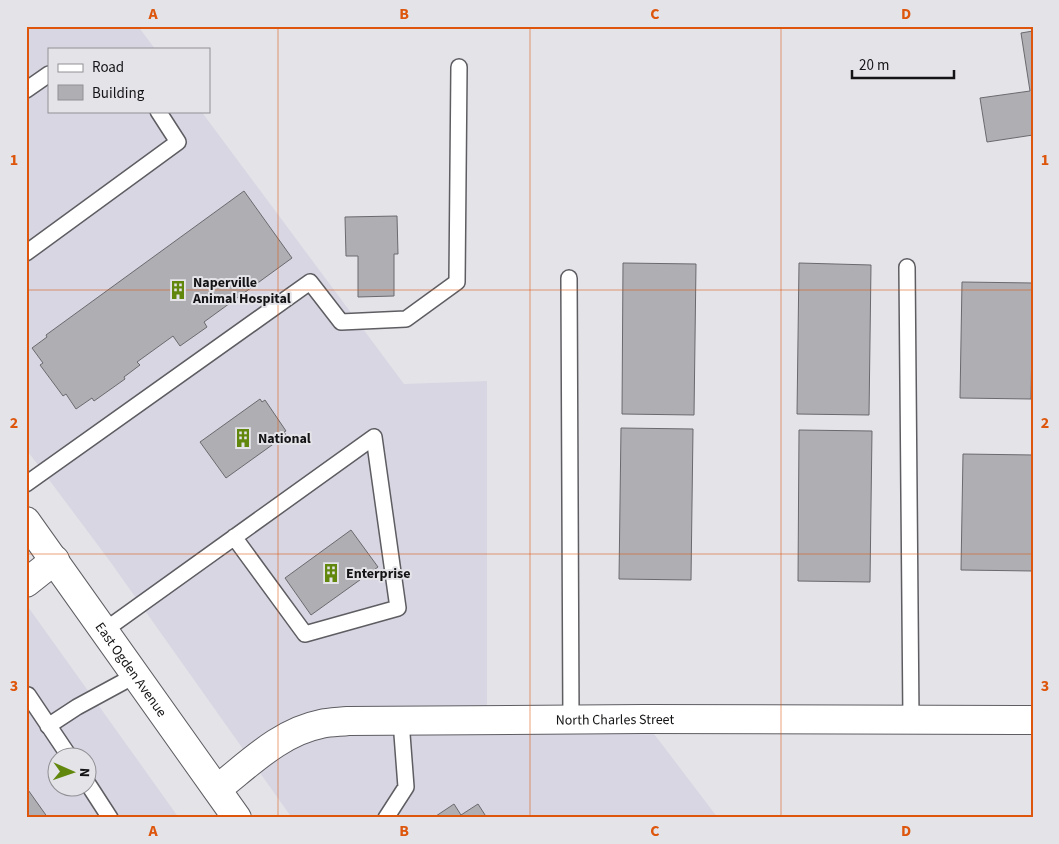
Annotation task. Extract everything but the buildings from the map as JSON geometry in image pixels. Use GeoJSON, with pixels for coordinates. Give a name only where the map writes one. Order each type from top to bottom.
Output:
{"type":"FeatureCollection","features":[{"type":"Feature","properties":{"kind":"street","name":"East Ogden Avenue"},"geometry":{"type":"LineString","coordinates":[[26,521],[238,818]]}},
{"type":"Feature","properties":{"kind":"street"},"geometry":{"type":"LineString","coordinates":[[26,583],[55,560]]}},
{"type":"Feature","properties":{"kind":"street","name":"North Charles Street"},"geometry":{"type":"LineString","coordinates":[[217,789],[278,741],[304,729],[321,724],[401,721],[645,719],[1033,720]]}},
{"type":"Feature","properties":{"kind":"lane"},"geometry":{"type":"LineString","coordinates":[[26,484],[310,282],[340,322],[406,319],[457,282],[459,67]]}},
{"type":"Feature","properties":{"kind":"lane"},"geometry":{"type":"LineString","coordinates":[[26,90],[48,75]]}},
{"type":"Feature","properties":{"kind":"lane"},"geometry":{"type":"LineString","coordinates":[[26,253],[178,142],[159,112]]}},
{"type":"Feature","properties":{"kind":"lane"},"geometry":{"type":"LineString","coordinates":[[907,267],[911,720]]}},
{"type":"Feature","properties":{"kind":"lane"},"geometry":{"type":"LineString","coordinates":[[569,278],[571,721]]}},
{"type":"Feature","properties":{"kind":"lane"},"geometry":{"type":"LineString","coordinates":[[105,630],[234,537],[374,437],[398,608],[304,634],[234,537]]}},
{"type":"Feature","properties":{"kind":"lane"},"geometry":{"type":"LineString","coordinates":[[48,726],[136,675]]}},
{"type":"Feature","properties":{"kind":"lane"},"geometry":{"type":"LineString","coordinates":[[26,696],[28,695],[62,746]]}},
{"type":"Feature","properties":{"kind":"lane"},"geometry":{"type":"LineString","coordinates":[[386,818],[406,788],[401,721]]}},
{"type":"Feature","properties":{"kind":"lane"},"geometry":{"type":"LineString","coordinates":[[96,796],[110,818]]}},
{"type":"Feature","properties":{"kind":"shaded area"},"geometry":{"type":"Polygon","coordinates":[[[26,26],[138,26],[154,48],[48,48],[48,112],[202,112],[404,384],[487,381],[487,724],[645,722],[718,818],[292,818],[109,560],[26,449],[26,26]]]}},
{"type":"Feature","properties":{"kind":"shaded area"},"geometry":{"type":"Polygon","coordinates":[[[26,604],[179,818],[26,818],[26,604]]]}},
{"type":"Feature","properties":{"kind":"place","name":"Naperville Animal Hospital"},"geometry":{"type":"Point","coordinates":[178,290]}},
{"type":"Feature","properties":{"kind":"place","name":"National"},"geometry":{"type":"Point","coordinates":[243,438]}},
{"type":"Feature","properties":{"kind":"place","name":"Enterprise"},"geometry":{"type":"Point","coordinates":[331,573]}}]}
